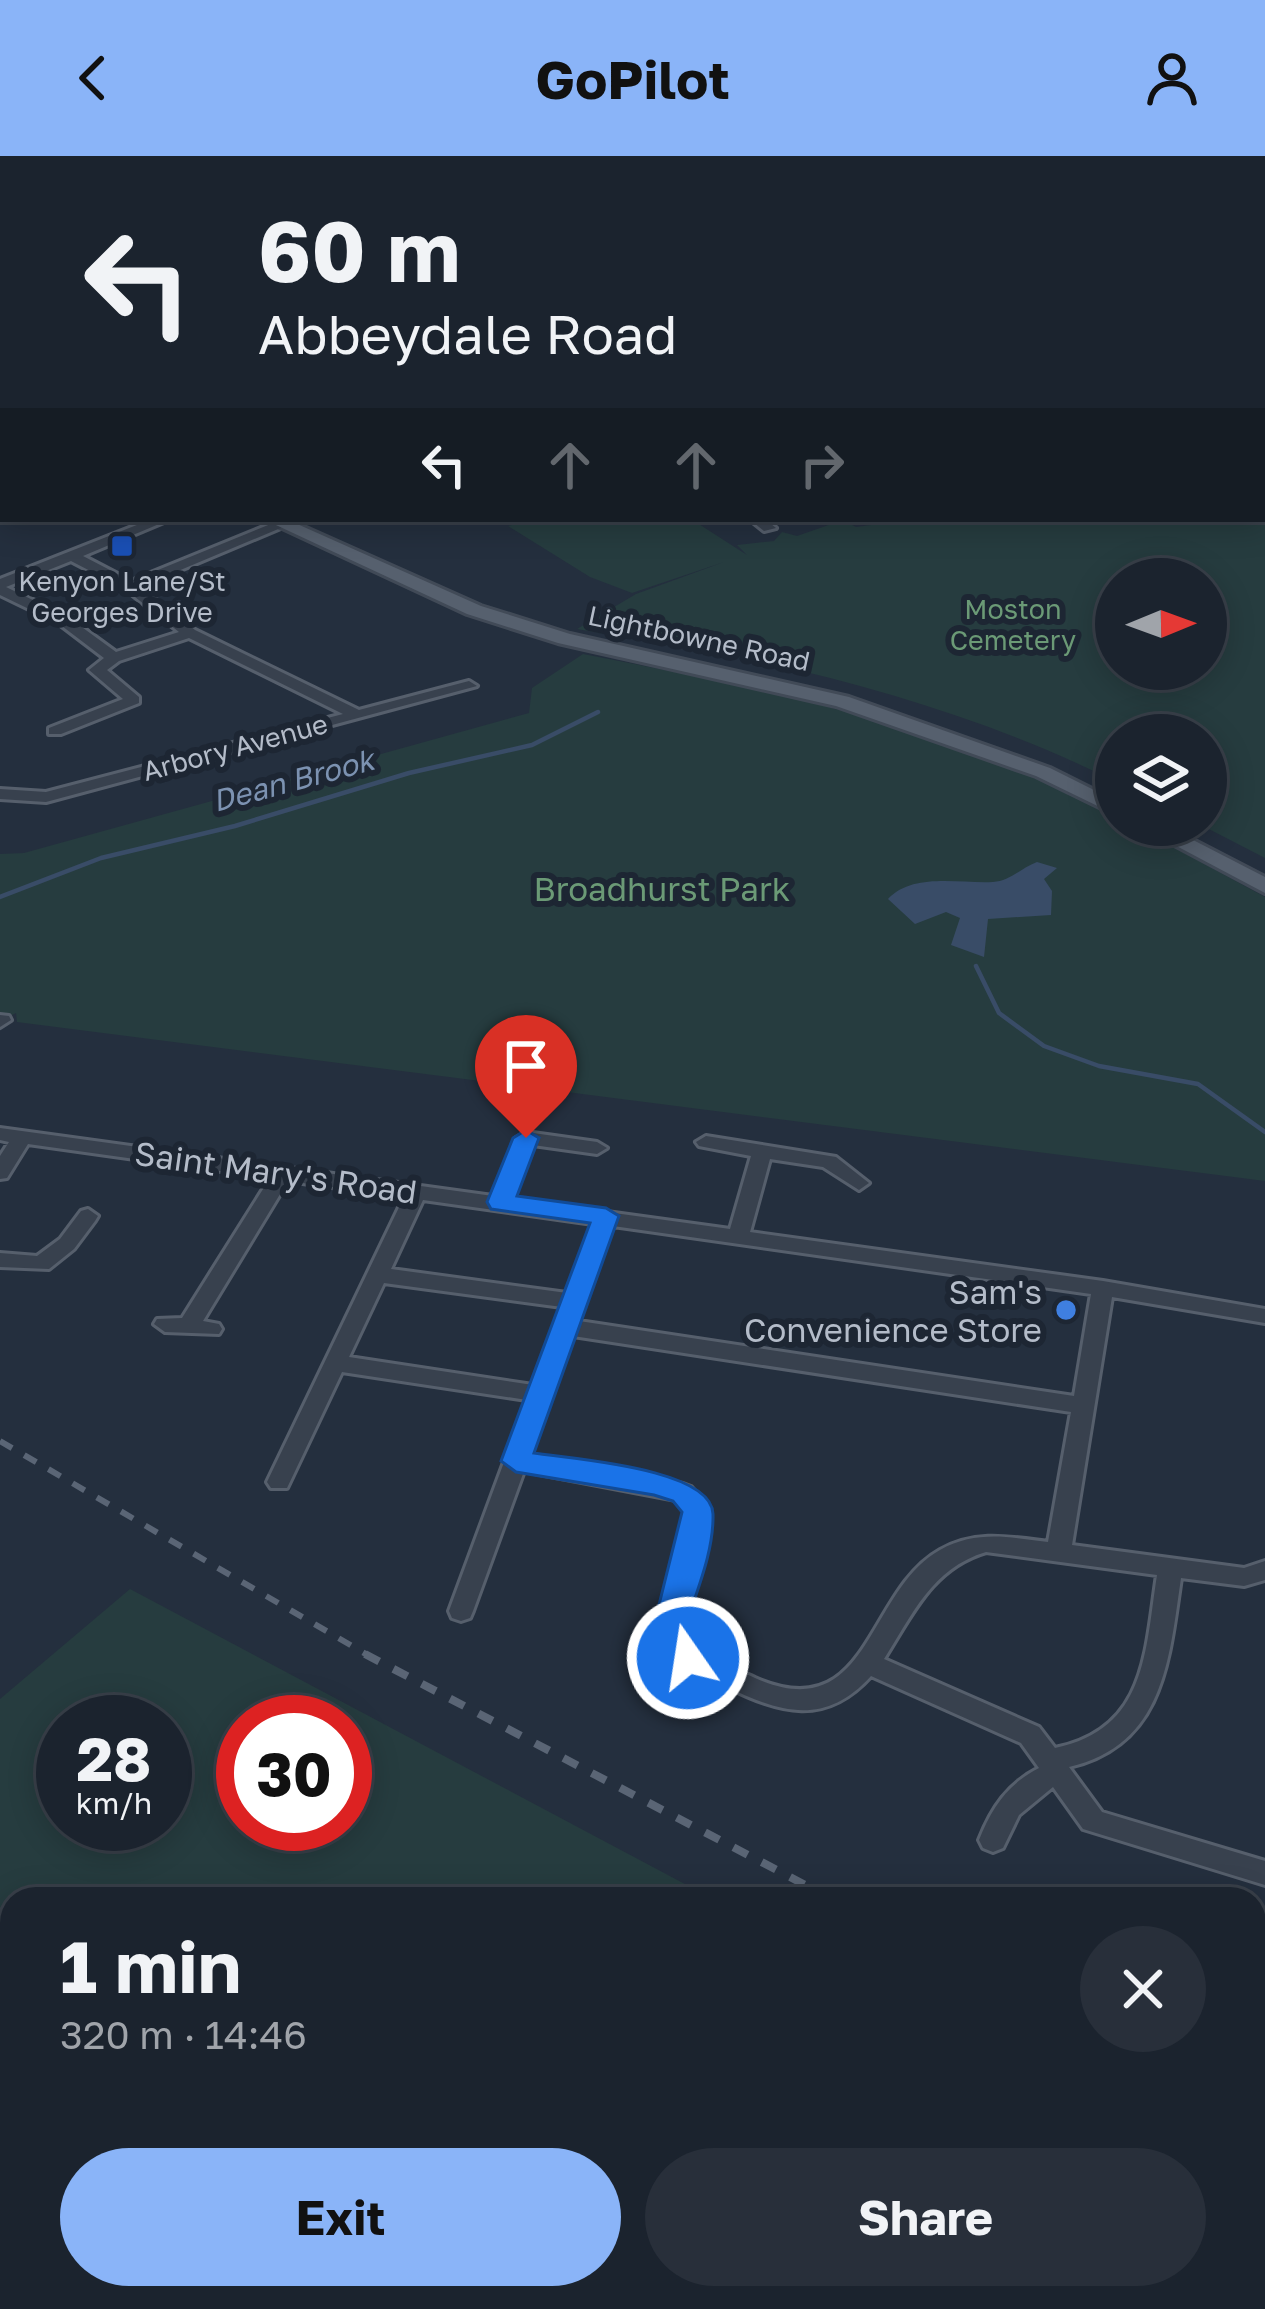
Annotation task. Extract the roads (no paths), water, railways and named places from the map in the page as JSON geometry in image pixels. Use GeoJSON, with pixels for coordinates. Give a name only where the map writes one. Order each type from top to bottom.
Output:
{"type":"FeatureCollection","features":[{"type":"Feature","properties":{"kind":"main road","name":"Lightbowne Road"},"geometry":{"type":"LineString","coordinates":[[291,522],[474,610],[538,632],[842,700],[1043,772],[1095,798]]}},
{"type":"Feature","properties":{"kind":"main road","name":"Lightbowne Road"},"geometry":{"type":"LineString","coordinates":[[292,522],[548,627],[898,706],[1027,752],[1095,783]]}},
{"type":"Feature","properties":{"kind":"main road"},"geometry":{"type":"LineString","coordinates":[[1188,846],[1265,886]]}},
{"type":"Feature","properties":{"kind":"main road"},"geometry":{"type":"LineString","coordinates":[[1216,846],[1265,872]]}},
{"type":"Feature","properties":{"kind":"street"},"geometry":{"type":"LineString","coordinates":[[0,586],[157,522]]}},
{"type":"Feature","properties":{"kind":"street"},"geometry":{"type":"LineString","coordinates":[[130,586],[282,522]]}},
{"type":"Feature","properties":{"kind":"street"},"geometry":{"type":"LineString","coordinates":[[75,557],[130,586],[190,633],[356,715]]}},
{"type":"Feature","properties":{"kind":"street"},"geometry":{"type":"LineString","coordinates":[[0,586],[62,620],[114,658]]}},
{"type":"Feature","properties":{"kind":"street"},"geometry":{"type":"LineString","coordinates":[[56,731],[134,700],[97,670],[114,658],[190,633]]}},
{"type":"Feature","properties":{"kind":"street","name":"Arbory Avenue"},"geometry":{"type":"LineString","coordinates":[[0,794],[46,796],[469,686]]}},
{"type":"Feature","properties":{"kind":"street"},"geometry":{"type":"LineString","coordinates":[[0,1173],[11,1135]]}},
{"type":"Feature","properties":{"kind":"street","name":"Saint Mary's Road"},"geometry":{"type":"LineString","coordinates":[[11,1135],[739,1235],[1265,1316]]}},
{"type":"Feature","properties":{"kind":"street"},"geometry":{"type":"LineString","coordinates":[[501,1202],[526,1138],[596,1148]]}},
{"type":"Feature","properties":{"kind":"street"},"geometry":{"type":"LineString","coordinates":[[706,1142],[829,1162],[859,1183]]}},
{"type":"Feature","properties":{"kind":"street"},"geometry":{"type":"LineString","coordinates":[[739,1235],[762,1150]]}},
{"type":"Feature","properties":{"kind":"street"},"geometry":{"type":"LineString","coordinates":[[188,1326],[283,1173]]}},
{"type":"Feature","properties":{"kind":"street"},"geometry":{"type":"LineString","coordinates":[[279,1482],[382,1275],[417,1191]]}},
{"type":"Feature","properties":{"kind":"street"},"geometry":{"type":"LineString","coordinates":[[0,1260],[40,1264],[67,1244],[88,1216]]}},
{"type":"Feature","properties":{"kind":"street"},"geometry":{"type":"LineString","coordinates":[[461,1611],[606,1216]]}},
{"type":"Feature","properties":{"kind":"street"},"geometry":{"type":"LineString","coordinates":[[382,1275],[575,1301]]}},
{"type":"Feature","properties":{"kind":"street"},"geometry":{"type":"LineString","coordinates":[[1059,1551],[1079,1405],[1102,1288]]}},
{"type":"Feature","properties":{"kind":"street"},"geometry":{"type":"LineString","coordinates":[[565,1328],[1079,1405]]}},
{"type":"Feature","properties":{"kind":"street"},"geometry":{"type":"LineString","coordinates":[[335,1363],[541,1394]]}},
{"type":"Feature","properties":{"kind":"street"},"geometry":{"type":"LineString","coordinates":[[516,1461],[683,1493],[698,1509],[692,1554],[670,1625],[688,1658],[791,1701],[817,1701],[838,1690],[865,1662],[933,1567],[959,1550],[986,1543],[1244,1577],[1265,1570]]}},
{"type":"Feature","properties":{"kind":"street"},"geometry":{"type":"LineString","coordinates":[[993,1840],[998,1823],[1030,1783],[1054,1766],[1102,1747],[1128,1723],[1162,1647],[1171,1568]]}},
{"type":"Feature","properties":{"kind":"street"},"geometry":{"type":"LineString","coordinates":[[865,1662],[1030,1735],[1094,1821],[1265,1873]]}},
{"type":"Feature","properties":{"kind":"water"},"geometry":{"type":"Polygon","coordinates":[[[1037,862],[1057,868],[1044,879],[1052,891],[1051,915],[988,919],[984,957],[951,945],[960,918],[946,912],[915,924],[888,899],[924,882],[999,881],[1037,862]]]}},
{"type":"Feature","properties":{"kind":"waterway","name":"Dean Brook"},"geometry":{"type":"LineString","coordinates":[[0,897],[101,858],[235,826],[409,773],[532,745],[598,712]]}},
{"type":"Feature","properties":{"kind":"waterway"},"geometry":{"type":"LineString","coordinates":[[976,966],[999,1013],[1044,1046],[1099,1066],[1198,1084],[1265,1132]]}},
{"type":"Feature","properties":{"kind":"railway"},"geometry":{"type":"LineString","coordinates":[[0,1441],[371,1657]]}},
{"type":"Feature","properties":{"kind":"railway"},"geometry":{"type":"LineString","coordinates":[[365,1654],[809,1887]]}},
{"type":"Feature","properties":{"kind":"place","name":"Kenyon Lane/St Georges Drive"},"geometry":{"type":"Point","coordinates":[122,546]}},
{"type":"Feature","properties":{"kind":"place","name":"Sam's Convenience Store"},"geometry":{"type":"Point","coordinates":[1066,1310]}},
{"type":"Feature","properties":{"kind":"park label","name":"Moston Cemetery"},"geometry":{"type":"Point","coordinates":[1013,624]}},
{"type":"Feature","properties":{"kind":"park label","name":"Broadhurst Park"},"geometry":{"type":"Point","coordinates":[662,888]}}]}
